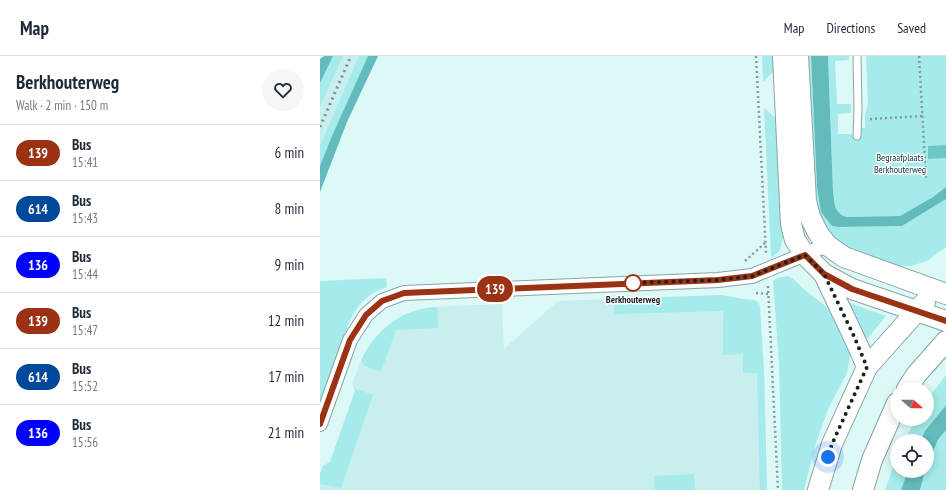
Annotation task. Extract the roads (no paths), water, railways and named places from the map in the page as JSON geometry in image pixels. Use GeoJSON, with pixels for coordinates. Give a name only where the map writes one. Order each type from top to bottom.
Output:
{"type":"FeatureCollection","features":[{"type":"Feature","properties":{"kind":"main road"},"geometry":{"type":"LineString","coordinates":[[783,56],[791,224],[795,240],[805,255],[824,274],[852,289],[946,321]]}},
{"type":"Feature","properties":{"kind":"main road"},"geometry":{"type":"LineString","coordinates":[[798,56],[806,201],[810,217],[818,233],[827,245],[844,256],[943,289]]}},
{"type":"Feature","properties":{"kind":"main road"},"geometry":{"type":"LineString","coordinates":[[824,274],[867,367]]}},
{"type":"Feature","properties":{"kind":"main road"},"geometry":{"type":"LineString","coordinates":[[818,490],[832,444],[867,367],[916,311],[943,289]]}},
{"type":"Feature","properties":{"kind":"main road"},"geometry":{"type":"LineString","coordinates":[[912,382],[946,341]]}},
{"type":"Feature","properties":{"kind":"main road"},"geometry":{"type":"LineString","coordinates":[[863,490],[872,460],[890,419]]}},
{"type":"Feature","properties":{"kind":"street"},"geometry":{"type":"LineString","coordinates":[[320,424],[350,340],[366,315],[382,301],[404,293],[718,280],[752,276],[827,245]]}},
{"type":"Feature","properties":{"kind":"lane"},"geometry":{"type":"LineString","coordinates":[[857,56],[857,136]]}},
{"type":"Feature","properties":{"kind":"railway"},"geometry":{"type":"LineString","coordinates":[[320,127],[351,56]]}},
{"type":"Feature","properties":{"kind":"place","name":"Berkhouterweg"},"geometry":{"type":"Point","coordinates":[633,283]}},
{"type":"Feature","properties":{"kind":"park label","name":"Begraafplaats Berkhouterweg"},"geometry":{"type":"Point","coordinates":[900,162]}}]}
